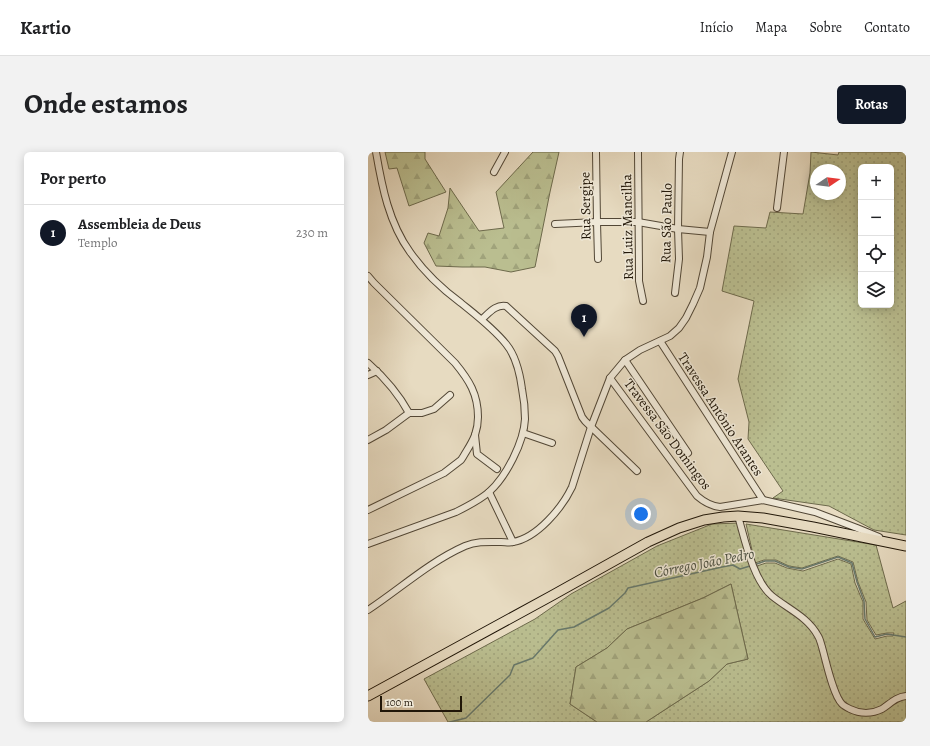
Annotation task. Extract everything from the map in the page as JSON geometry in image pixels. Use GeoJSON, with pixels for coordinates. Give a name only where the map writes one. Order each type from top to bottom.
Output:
{"type":"FeatureCollection","features":[{"type":"Feature","properties":{"kind":"highway"},"geometry":{"type":"LineString","coordinates":[[368,696],[648,542],[679,528],[704,520],[738,516],[763,518],[906,546]]}},
{"type":"Feature","properties":{"kind":"street"},"geometry":{"type":"LineString","coordinates":[[368,544],[456,512],[489,492],[502,476],[512,460],[523,433],[525,420],[521,379],[513,355],[507,345],[482,319],[438,284],[410,252],[394,226],[381,180],[376,152]]}},
{"type":"Feature","properties":{"kind":"street"},"geometry":{"type":"LineString","coordinates":[[494,172],[505,152]]}},
{"type":"Feature","properties":{"kind":"street","name":"Rua Sergipe"},"geometry":{"type":"LineString","coordinates":[[596,152],[598,259]]}},
{"type":"Feature","properties":{"kind":"street","name":"Rua Luiz Mancilha"},"geometry":{"type":"LineString","coordinates":[[638,152],[639,281],[643,301]]}},
{"type":"Feature","properties":{"kind":"street","name":"Rua São Paulo"},"geometry":{"type":"LineString","coordinates":[[675,293],[679,259],[678,229],[680,152]]}},
{"type":"Feature","properties":{"kind":"street"},"geometry":{"type":"LineString","coordinates":[[368,610],[429,566],[465,546],[482,542],[513,542],[525,539],[536,532],[561,505],[568,496],[572,487],[591,426],[610,378],[625,360],[640,350],[670,336],[679,328],[693,304],[700,288],[704,273],[710,232],[732,152]]}},
{"type":"Feature","properties":{"kind":"street"},"geometry":{"type":"LineString","coordinates":[[777,208],[784,152]]}},
{"type":"Feature","properties":{"kind":"street"},"geometry":{"type":"LineString","coordinates":[[555,224],[638,222],[678,229],[710,232]]}},
{"type":"Feature","properties":{"kind":"street"},"geometry":{"type":"LineString","coordinates":[[368,276],[455,363],[465,375],[473,389],[478,412],[478,425],[475,435],[463,457],[444,472],[368,510]]}},
{"type":"Feature","properties":{"kind":"street"},"geometry":{"type":"LineString","coordinates":[[482,319],[496,307],[501,305],[506,306],[550,346],[558,356],[580,413],[585,421],[637,471]]}},
{"type":"Feature","properties":{"kind":"street","name":"Travessa Antônio Arantes"},"geometry":{"type":"LineString","coordinates":[[660,341],[763,500]]}},
{"type":"Feature","properties":{"kind":"street"},"geometry":{"type":"LineString","coordinates":[[625,360],[688,453]]}},
{"type":"Feature","properties":{"kind":"street"},"geometry":{"type":"LineString","coordinates":[[368,363],[392,387],[402,400],[409,413]]}},
{"type":"Feature","properties":{"kind":"street"},"geometry":{"type":"LineString","coordinates":[[368,375],[377,371]]}},
{"type":"Feature","properties":{"kind":"street","name":"Travessa São Domingos"},"geometry":{"type":"LineString","coordinates":[[610,378],[697,496],[703,501],[720,507],[763,500],[815,512],[891,543]]}},
{"type":"Feature","properties":{"kind":"street"},"geometry":{"type":"LineString","coordinates":[[368,440],[386,430],[409,413],[422,413],[434,409],[450,395]]}},
{"type":"Feature","properties":{"kind":"street"},"geometry":{"type":"LineString","coordinates":[[523,433],[552,443]]}},
{"type":"Feature","properties":{"kind":"street"},"geometry":{"type":"LineString","coordinates":[[475,435],[477,454],[497,469]]}},
{"type":"Feature","properties":{"kind":"street"},"geometry":{"type":"LineString","coordinates":[[463,457],[477,454]]}},
{"type":"Feature","properties":{"kind":"street"},"geometry":{"type":"LineString","coordinates":[[489,492],[513,542]]}},
{"type":"Feature","properties":{"kind":"street"},"geometry":{"type":"LineString","coordinates":[[738,516],[756,574],[763,586],[772,596],[801,615],[818,636],[836,695],[842,704],[859,713],[865,713],[882,709],[899,697],[906,696]]}},
{"type":"Feature","properties":{"kind":"green space"},"geometry":{"type":"Polygon","coordinates":[[[385,152],[425,152],[425,159],[446,192],[409,206],[397,168],[389,169],[385,152]]]}},
{"type":"Feature","properties":{"kind":"green space"},"geometry":{"type":"Polygon","coordinates":[[[533,152],[559,152],[535,267],[511,272],[485,267],[436,266],[424,243],[428,233],[439,236],[448,208],[450,188],[479,231],[504,228],[496,192],[533,152]]]}},
{"type":"Feature","properties":{"kind":"green space"},"geometry":{"type":"Polygon","coordinates":[[[811,152],[838,155],[839,152],[906,152],[906,535],[874,530],[829,506],[773,498],[783,491],[748,439],[749,422],[738,379],[754,301],[722,291],[734,226],[766,228],[770,212],[803,214],[810,173],[810,200],[846,200],[846,164],[810,164],[811,152]]]}},
{"type":"Feature","properties":{"kind":"green space"},"geometry":{"type":"Polygon","coordinates":[[[739,523],[751,568],[766,563],[775,563],[787,568],[803,571],[838,559],[851,564],[855,583],[863,602],[863,619],[875,639],[893,636],[894,633],[876,635],[867,620],[866,602],[858,582],[853,562],[838,556],[802,568],[789,566],[776,560],[764,560],[755,563],[746,524],[876,545],[893,608],[906,601],[906,722],[646,722],[709,681],[727,664],[748,659],[731,584],[703,598],[627,629],[607,648],[576,667],[570,704],[597,722],[448,722],[424,679],[535,619],[571,594],[657,546],[712,524],[739,523]]]}},
{"type":"Feature","properties":{"kind":"green space"},"geometry":{"type":"Polygon","coordinates":[[[731,584],[748,659],[727,664],[709,681],[646,722],[597,722],[570,704],[576,667],[607,648],[627,629],[703,598],[731,584]]]}},
{"type":"Feature","properties":{"kind":"waterway","name":"Córrego João Pedro"},"geometry":{"type":"LineString","coordinates":[[754,565],[765,561],[775,561],[789,567],[802,569],[838,557],[852,563],[864,601],[865,619],[875,637],[887,634],[906,637]]}},
{"type":"Feature","properties":{"kind":"waterway","name":"Córrego João Pedro"},"geometry":{"type":"LineString","coordinates":[[450,722],[466,718],[510,675],[514,665],[533,658],[558,630],[574,627],[609,608],[625,593],[628,588],[733,565],[740,569],[750,566]]}},
{"type":"Feature","properties":{"kind":"place","name":"Assembleia de Deus"},"geometry":{"type":"Point","coordinates":[584,337]}}]}
